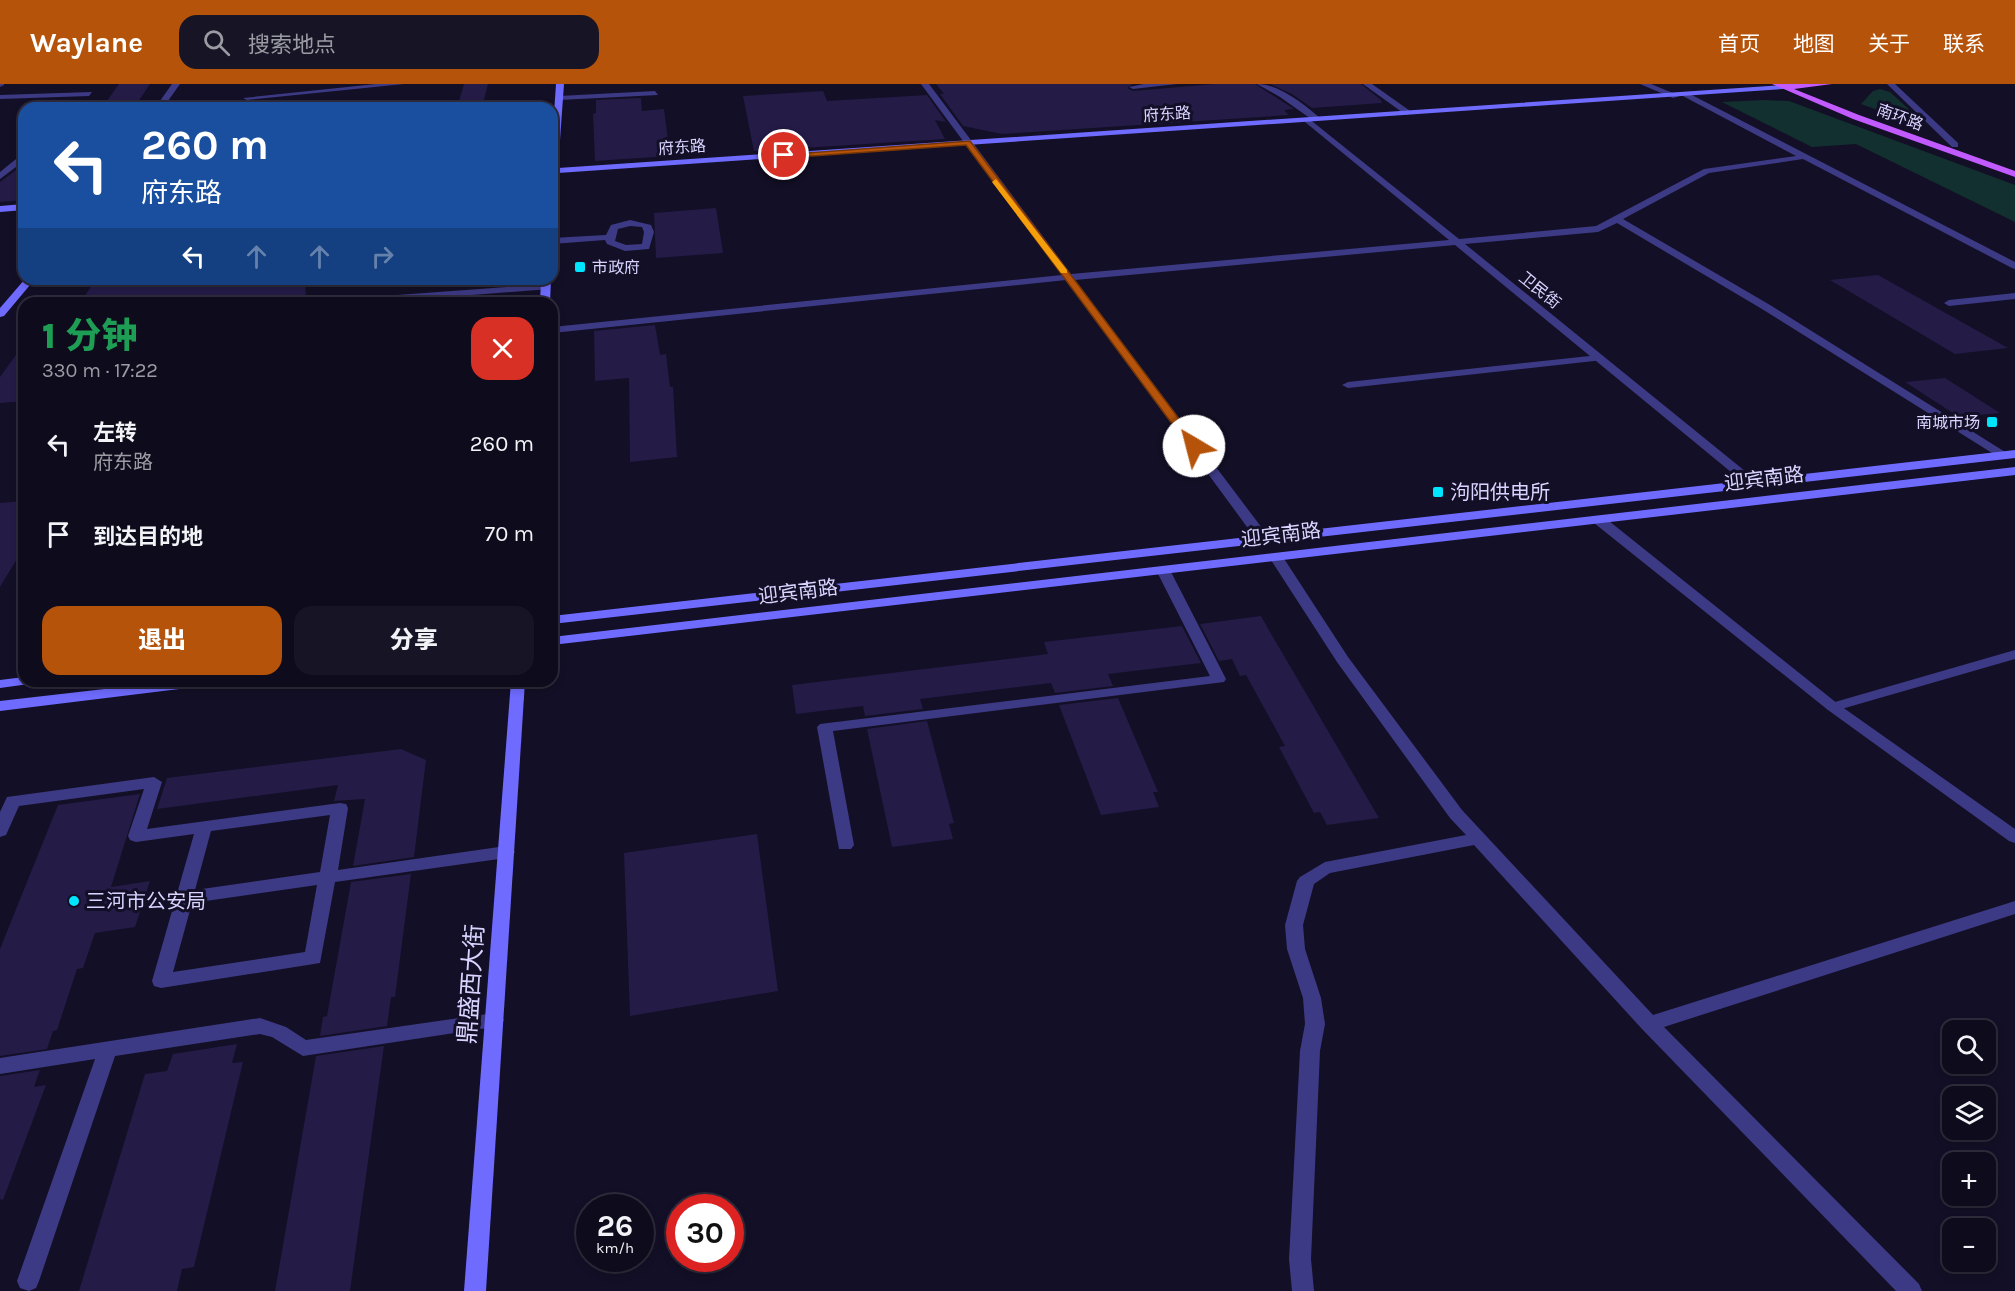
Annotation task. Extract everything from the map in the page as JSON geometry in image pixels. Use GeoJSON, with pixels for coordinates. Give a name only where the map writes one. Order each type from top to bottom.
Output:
{"type":"FeatureCollection","features":[{"type":"Feature","properties":{"kind":"main road"},"geometry":{"type":"LineString","coordinates":[[558,110],[560,84]]}},
{"type":"Feature","properties":{"kind":"main road"},"geometry":{"type":"LineString","coordinates":[[1780,86],[1828,84]]}},
{"type":"Feature","properties":{"kind":"main road","name":"南环路"},"geometry":{"type":"LineString","coordinates":[[1797,85],[2015,166]]}},
{"type":"Feature","properties":{"kind":"main road","name":"府东路"},"geometry":{"type":"LineString","coordinates":[[558,171],[1680,96],[1780,86]]}},
{"type":"Feature","properties":{"kind":"main road","name":"南环路"},"geometry":{"type":"LineString","coordinates":[[1780,86],[2015,174]]}},
{"type":"Feature","properties":{"kind":"main road"},"geometry":{"type":"LineString","coordinates":[[0,209],[18,208]]}},
{"type":"Feature","properties":{"kind":"main road"},"geometry":{"type":"LineString","coordinates":[[0,314],[25,285]]}},
{"type":"Feature","properties":{"kind":"main road","name":"迎宾南路"},"geometry":{"type":"LineString","coordinates":[[558,619],[2010,454]]}},
{"type":"Feature","properties":{"kind":"main road","name":"迎宾南路"},"geometry":{"type":"LineString","coordinates":[[558,640],[2015,471]]}},
{"type":"Feature","properties":{"kind":"main road"},"geometry":{"type":"LineString","coordinates":[[0,684],[18,682]]}},
{"type":"Feature","properties":{"kind":"main road"},"geometry":{"type":"LineString","coordinates":[[0,706],[161,687]]}},
{"type":"Feature","properties":{"kind":"main road","name":"鼎盛西大街"},"geometry":{"type":"LineString","coordinates":[[475,1291],[518,687]]}},
{"type":"Feature","properties":{"kind":"street"},"geometry":{"type":"LineString","coordinates":[[163,102],[176,84]]}},
{"type":"Feature","properties":{"kind":"street"},"geometry":{"type":"LineString","coordinates":[[247,98],[400,84]]}},
{"type":"Feature","properties":{"kind":"street"},"geometry":{"type":"LineString","coordinates":[[925,84],[1263,539]]}},
{"type":"Feature","properties":{"kind":"street"},"geometry":{"type":"LineString","coordinates":[[1132,87],[1173,84]]}},
{"type":"Feature","properties":{"kind":"street","name":"卫民街"},"geometry":{"type":"LineString","coordinates":[[1261,84],[1283,95],[1458,243],[1752,483]]}},
{"type":"Feature","properties":{"kind":"street"},"geometry":{"type":"LineString","coordinates":[[1368,84],[1408,113]]}},
{"type":"Feature","properties":{"kind":"street"},"geometry":{"type":"LineString","coordinates":[[1644,84],[1680,96],[2015,266]]}},
{"type":"Feature","properties":{"kind":"street"},"geometry":{"type":"LineString","coordinates":[[1891,84],[1955,145]]}},
{"type":"Feature","properties":{"kind":"street"},"geometry":{"type":"LineString","coordinates":[[559,98],[655,93]]}},
{"type":"Feature","properties":{"kind":"street"},"geometry":{"type":"LineString","coordinates":[[0,97],[89,94],[82,101]]}},
{"type":"Feature","properties":{"kind":"street"},"geometry":{"type":"LineString","coordinates":[[558,329],[1068,278],[1598,229],[1707,171],[1803,157]]}},
{"type":"Feature","properties":{"kind":"street"},"geometry":{"type":"LineString","coordinates":[[0,176],[18,162]]}},
{"type":"Feature","properties":{"kind":"street"},"geometry":{"type":"LineString","coordinates":[[1617,219],[2010,454]]}},
{"type":"Feature","properties":{"kind":"street"},"geometry":{"type":"LineString","coordinates":[[558,241],[610,237]]}},
{"type":"Feature","properties":{"kind":"street"},"geometry":{"type":"LineString","coordinates":[[399,297],[525,285]]}},
{"type":"Feature","properties":{"kind":"street"},"geometry":{"type":"LineString","coordinates":[[1949,303],[2015,296]]}},
{"type":"Feature","properties":{"kind":"street"},"geometry":{"type":"LineString","coordinates":[[1348,384],[1599,358]]}},
{"type":"Feature","properties":{"kind":"street"},"geometry":{"type":"LineString","coordinates":[[1599,520],[1833,707],[2015,837]]}},
{"type":"Feature","properties":{"kind":"street"},"geometry":{"type":"LineString","coordinates":[[1276,557],[1342,659],[1456,814],[1649,1024],[1911,1291]]}},
{"type":"Feature","properties":{"kind":"street"},"geometry":{"type":"LineString","coordinates":[[845,845],[825,727],[1219,679],[1163,570]]}},
{"type":"Feature","properties":{"kind":"street"},"geometry":{"type":"LineString","coordinates":[[1833,707],[2015,654]]}},
{"type":"Feature","properties":{"kind":"street"},"geometry":{"type":"LineString","coordinates":[[0,831],[13,801],[154,782],[136,836],[340,808],[313,958],[161,981],[204,827]]}},
{"type":"Feature","properties":{"kind":"street"},"geometry":{"type":"LineString","coordinates":[[1303,1291],[1300,1247],[1310,1051],[1315,1024],[1312,998],[1296,949],[1294,925],[1306,881],[1325,868],[1479,838]]}},
{"type":"Feature","properties":{"kind":"street"},"geometry":{"type":"LineString","coordinates":[[184,898],[506,852]]}},
{"type":"Feature","properties":{"kind":"street"},"geometry":{"type":"LineString","coordinates":[[1649,1024],[2015,907]]}},
{"type":"Feature","properties":{"kind":"street"},"geometry":{"type":"LineString","coordinates":[[0,1066],[260,1026],[279,1032],[303,1048],[494,1020]]}},
{"type":"Feature","properties":{"kind":"street"},"geometry":{"type":"LineString","coordinates":[[28,1281],[108,1049]]}},
{"type":"Feature","properties":{"kind":"green space"},"geometry":{"type":"Polygon","coordinates":[[[1880,89],[1890,92],[1925,124],[1919,125],[1861,104],[1873,91],[1880,89]]]}},
{"type":"Feature","properties":{"kind":"green space"},"geometry":{"type":"Polygon","coordinates":[[[1789,101],[2015,185],[2015,222],[1856,144],[1812,147],[1722,102],[1789,101]]]}},
{"type":"Feature","properties":{"kind":"building"},"geometry":{"type":"Polygon","coordinates":[[[119,84],[150,84],[138,102],[106,102],[119,84]]]}},
{"type":"Feature","properties":{"kind":"building"},"geometry":{"type":"Polygon","coordinates":[[[464,84],[488,84],[484,102],[459,102],[464,84]]]}},
{"type":"Feature","properties":{"kind":"building"},"geometry":{"type":"Polygon","coordinates":[[[936,84],[1133,84],[1127,88],[1133,91],[1215,84],[1255,84],[1294,109],[1284,110],[1289,115],[1002,134],[963,126],[940,94],[944,94],[936,84]]]}},
{"type":"Feature","properties":{"kind":"building"},"geometry":{"type":"Polygon","coordinates":[[[1270,84],[1361,84],[1382,103],[1312,108],[1292,94],[1270,84]]]}},
{"type":"Feature","properties":{"kind":"building"},"geometry":{"type":"Polygon","coordinates":[[[823,91],[827,101],[927,95],[946,122],[935,120],[945,139],[754,151],[743,96],[823,91]]]}},
{"type":"Feature","properties":{"kind":"building"},"geometry":{"type":"Polygon","coordinates":[[[641,98],[642,111],[664,109],[670,156],[595,161],[593,114],[596,113],[596,100],[641,98]]]}},
{"type":"Feature","properties":{"kind":"building"},"geometry":{"type":"Polygon","coordinates":[[[18,168],[18,200],[0,202],[0,182],[18,168]]]}},
{"type":"Feature","properties":{"kind":"building"},"geometry":{"type":"Polygon","coordinates":[[[716,208],[723,253],[656,258],[654,213],[716,208]]]}},
{"type":"Feature","properties":{"kind":"building"},"geometry":{"type":"Polygon","coordinates":[[[1878,275],[2008,348],[1955,354],[1830,280],[1878,275]]]}},
{"type":"Feature","properties":{"kind":"building"},"geometry":{"type":"Polygon","coordinates":[[[92,285],[305,285],[306,297],[84,297],[92,285]]]}},
{"type":"Feature","properties":{"kind":"building"},"geometry":{"type":"Polygon","coordinates":[[[655,325],[660,355],[666,354],[670,387],[673,387],[677,457],[630,462],[629,378],[595,381],[594,331],[655,325]]]}},
{"type":"Feature","properties":{"kind":"building"},"geometry":{"type":"Polygon","coordinates":[[[18,352],[18,402],[0,403],[0,377],[18,352]]]}},
{"type":"Feature","properties":{"kind":"building"},"geometry":{"type":"Polygon","coordinates":[[[1945,378],[2000,413],[1959,417],[1905,382],[1945,378]]]}},
{"type":"Feature","properties":{"kind":"building"},"geometry":{"type":"Polygon","coordinates":[[[18,502],[18,557],[0,587],[0,503],[18,502]]]}},
{"type":"Feature","properties":{"kind":"building"},"geometry":{"type":"Polygon","coordinates":[[[1261,616],[1379,818],[1327,825],[1320,812],[1314,813],[1279,747],[1285,746],[1246,675],[1240,676],[1232,659],[1219,661],[1200,624],[1261,616]]]}},
{"type":"Feature","properties":{"kind":"building"},"geometry":{"type":"Polygon","coordinates":[[[1182,626],[1201,663],[1108,674],[1113,686],[1055,693],[1051,683],[920,699],[923,709],[865,716],[863,706],[796,714],[792,685],[1048,654],[1044,642],[1182,626]]]}},
{"type":"Feature","properties":{"kind":"building"},"geometry":{"type":"Polygon","coordinates":[[[1118,698],[1158,792],[1153,792],[1159,807],[1101,815],[1059,705],[1118,698]]]}},
{"type":"Feature","properties":{"kind":"building"},"geometry":{"type":"Polygon","coordinates":[[[927,721],[954,823],[949,824],[953,839],[892,847],[867,729],[927,721]]]}},
{"type":"Feature","properties":{"kind":"building"},"geometry":{"type":"Polygon","coordinates":[[[401,749],[426,760],[414,857],[353,866],[365,799],[334,801],[338,785],[157,809],[167,778],[401,749]]]}},
{"type":"Feature","properties":{"kind":"building"},"geometry":{"type":"Polygon","coordinates":[[[140,794],[111,887],[150,881],[135,927],[95,933],[83,968],[77,969],[57,1030],[53,1031],[47,1049],[0,1056],[0,949],[58,805],[140,794]]]}},
{"type":"Feature","properties":{"kind":"building"},"geometry":{"type":"Polygon","coordinates":[[[757,834],[778,991],[630,1016],[624,853],[757,834]]]}},
{"type":"Feature","properties":{"kind":"building"},"geometry":{"type":"Polygon","coordinates":[[[411,874],[395,997],[391,997],[387,1026],[320,1036],[323,1017],[327,1016],[351,882],[411,874]]]}},
{"type":"Feature","properties":{"kind":"building"},"geometry":{"type":"Polygon","coordinates":[[[237,1044],[232,1063],[243,1062],[194,1267],[182,1269],[177,1291],[79,1291],[145,1074],[167,1071],[173,1054],[237,1044]]]}},
{"type":"Feature","properties":{"kind":"building"},"geometry":{"type":"Polygon","coordinates":[[[384,1046],[350,1291],[275,1291],[316,1056],[384,1046]]]}},
{"type":"Feature","properties":{"kind":"building"},"geometry":{"type":"Polygon","coordinates":[[[40,1070],[34,1087],[46,1085],[3,1200],[0,1199],[0,1076],[40,1070]]]}},
{"type":"Feature","properties":{"kind":"slow traffic"},"geometry":{"type":"LineString","coordinates":[[996,182],[1064,272]]}},
{"type":"Feature","properties":{"kind":"place","name":"市政府"},"geometry":{"type":"Point","coordinates":[580,267]}},
{"type":"Feature","properties":{"kind":"place","name":"南城市场"},"geometry":{"type":"Point","coordinates":[1992,422]}},
{"type":"Feature","properties":{"kind":"place","name":"泃阳供电所"},"geometry":{"type":"Point","coordinates":[1438,492]}},
{"type":"Feature","properties":{"kind":"place","name":"三河市公安局"},"geometry":{"type":"Point","coordinates":[74,901]}},
{"type":"Feature","properties":{"kind":"route"},"geometry":{"type":"LineString","coordinates":[[784,155],[968,143],[1194,446]]}}]}
